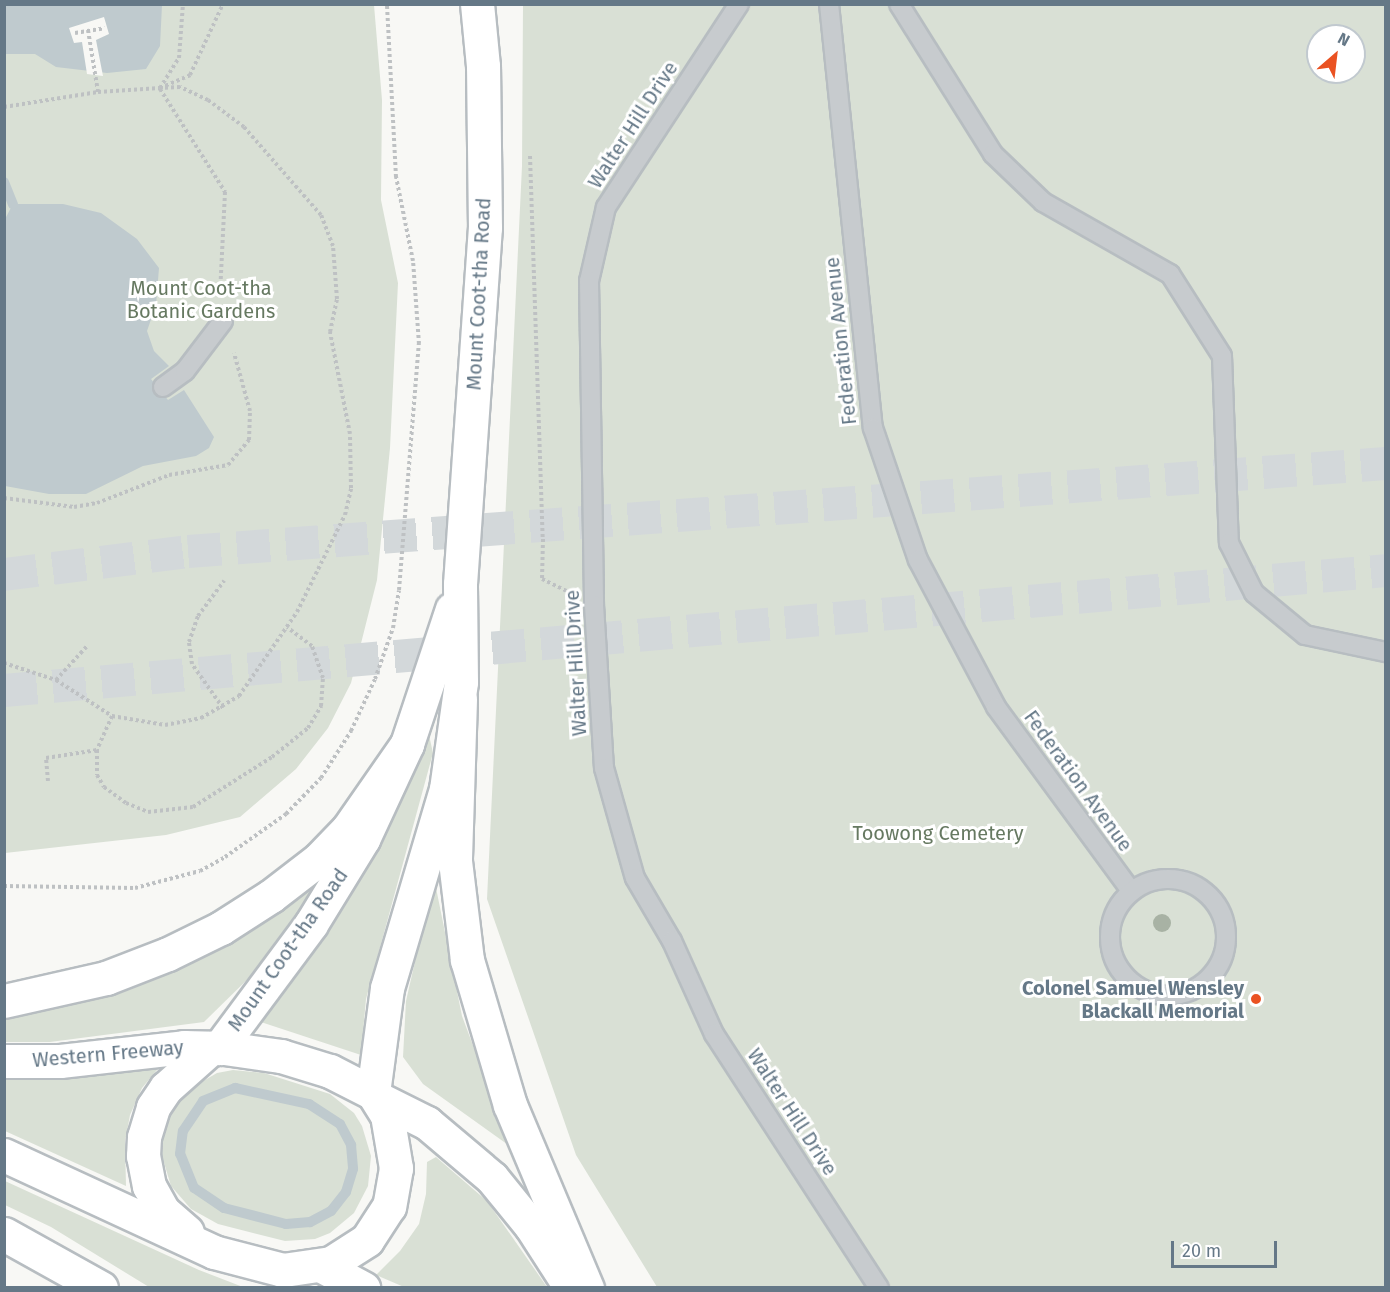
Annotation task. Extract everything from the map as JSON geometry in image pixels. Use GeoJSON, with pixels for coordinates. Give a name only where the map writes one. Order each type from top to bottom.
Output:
{"type":"FeatureCollection","features":[{"type":"Feature","properties":{"kind":"main road","name":"Mount Coot-tha Road"},"geometry":{"type":"LineString","coordinates":[[460,699],[460,584],[484,228],[483,66],[477,4]]}},
{"type":"Feature","properties":{"kind":"main road","name":"Mount Coot-tha Road"},"geometry":{"type":"LineString","coordinates":[[232,1258],[188,1233],[164,1210],[146,1178],[143,1156],[146,1126],[159,1098],[175,1077],[215,1048],[335,889],[380,806],[407,744],[460,584]]}},
{"type":"Feature","properties":{"kind":"main road"},"geometry":{"type":"LineString","coordinates":[[4,1155],[232,1258],[283,1270],[322,1266],[341,1258],[367,1240],[389,1206],[395,1180],[395,1153],[387,1115],[375,1095],[387,988],[446,789],[460,699]]}},
{"type":"Feature","properties":{"kind":"main road"},"geometry":{"type":"LineString","coordinates":[[460,699],[454,861],[467,960],[510,1105],[587,1287]]}},
{"type":"Feature","properties":{"kind":"main road"},"geometry":{"type":"LineString","coordinates":[[4,1001],[106,978],[168,954],[221,928],[271,896],[348,829],[407,744]]}},
{"type":"Feature","properties":{"kind":"main road","name":"Western Freeway"},"geometry":{"type":"LineString","coordinates":[[4,1061],[60,1061],[184,1047],[215,1048],[297,1060],[344,1077],[375,1095]]}},
{"type":"Feature","properties":{"kind":"main road"},"geometry":{"type":"LineString","coordinates":[[375,1095],[427,1123],[492,1178],[531,1226],[571,1287]]}},
{"type":"Feature","properties":{"kind":"main road"},"geometry":{"type":"LineString","coordinates":[[4,1234],[101,1287]]}},
{"type":"Feature","properties":{"kind":"main road"},"geometry":{"type":"LineString","coordinates":[[322,1266],[363,1287]]}},
{"type":"Feature","properties":{"kind":"lane","name":"Walter Hill Drive"},"geometry":{"type":"LineString","coordinates":[[739,4],[606,207],[589,281],[594,605],[604,768],[635,878],[672,941],[714,1034],[879,1287]]}},
{"type":"Feature","properties":{"kind":"lane","name":"Federation Avenue"},"geometry":{"type":"LineString","coordinates":[[829,4],[873,428],[918,560],[996,707],[1131,891]]}},
{"type":"Feature","properties":{"kind":"lane"},"geometry":{"type":"LineString","coordinates":[[898,4],[993,154],[1043,202],[1170,274],[1222,356],[1229,543],[1254,593],[1305,635],[1378,654],[1386,652]]}},
{"type":"Feature","properties":{"kind":"lane"},"geometry":{"type":"LineString","coordinates":[[163,387],[184,371],[223,321]]}},
{"type":"Feature","properties":{"kind":"lane"},"geometry":{"type":"LineString","coordinates":[[1168,878],[1188,881],[1206,891],[1218,906],[1226,925],[1227,945],[1221,964],[1210,979],[1194,990],[1176,995],[1157,994],[1139,988],[1124,976],[1110,941],[1111,922],[1118,905],[1131,891],[1148,881],[1168,878]]}},
{"type":"Feature","properties":{"kind":"path"},"geometry":{"type":"LineString","coordinates":[[160,88],[179,58],[183,4]]}},
{"type":"Feature","properties":{"kind":"path"},"geometry":{"type":"LineString","coordinates":[[160,88],[190,75],[223,4]]}},
{"type":"Feature","properties":{"kind":"path"},"geometry":{"type":"LineString","coordinates":[[4,886],[135,888],[200,871],[225,857],[286,814],[321,778],[351,731],[375,679],[393,628],[399,590],[419,344],[414,272],[396,177],[387,4]]}},
{"type":"Feature","properties":{"kind":"path"},"geometry":{"type":"LineString","coordinates":[[75,33],[105,28]]}},
{"type":"Feature","properties":{"kind":"path"},"geometry":{"type":"LineString","coordinates":[[88,30],[98,92]]}},
{"type":"Feature","properties":{"kind":"path"},"geometry":{"type":"LineString","coordinates":[[4,107],[98,92],[180,87],[208,100],[244,127],[321,215],[333,246],[337,299],[330,332],[350,434],[351,488],[345,515],[287,627],[239,696],[223,708],[201,718],[165,725],[112,716],[56,680],[4,663]]}},
{"type":"Feature","properties":{"kind":"path"},"geometry":{"type":"LineString","coordinates":[[531,156],[543,539],[542,579],[594,605]]}},
{"type":"Feature","properties":{"kind":"path"},"geometry":{"type":"LineString","coordinates":[[223,708],[192,664],[189,642],[198,616],[224,582]]}},
{"type":"Feature","properties":{"kind":"path"},"geometry":{"type":"LineString","coordinates":[[112,716],[98,750],[97,775],[105,787],[126,803],[148,812],[193,807],[222,791],[308,728],[321,706],[323,678],[312,646],[287,627]]}},
{"type":"Feature","properties":{"kind":"path"},"geometry":{"type":"LineString","coordinates":[[56,680],[87,646]]}},
{"type":"Feature","properties":{"kind":"path"},"geometry":{"type":"LineString","coordinates":[[48,781],[46,758],[98,750]]}},
{"type":"Feature","properties":{"kind":"green space","name":"Mount Coot-tha Botanic Gardens"},"geometry":{"type":"Polygon","coordinates":[[[4,5],[374,5],[382,100],[381,200],[398,283],[390,448],[377,580],[351,683],[328,728],[296,769],[240,817],[166,835],[5,853],[4,5]]]}},
{"type":"Feature","properties":{"kind":"green space","name":"Toowong Cemetery"},"geometry":{"type":"Polygon","coordinates":[[[523,5],[1385,5],[1385,1287],[657,1287],[576,1155],[487,899],[522,166],[523,5]]]}},
{"type":"Feature","properties":{"kind":"green space"},"geometry":{"type":"Polygon","coordinates":[[[429,735],[433,753],[366,999],[361,1055],[252,1019],[417,745],[429,735]]]}},
{"type":"Feature","properties":{"kind":"green space"},"geometry":{"type":"Polygon","coordinates":[[[326,869],[288,931],[257,970],[204,1022],[50,1042],[5,1042],[4,1011],[326,869]]]}},
{"type":"Feature","properties":{"kind":"green space"},"geometry":{"type":"Polygon","coordinates":[[[434,878],[462,1016],[511,1147],[423,1084],[403,1057],[406,1001],[434,878]]]}},
{"type":"Feature","properties":{"kind":"green space"},"geometry":{"type":"Polygon","coordinates":[[[162,1064],[142,1088],[130,1115],[125,1142],[126,1186],[5,1131],[4,1079],[65,1079],[162,1064]]]}},
{"type":"Feature","properties":{"kind":"green space"},"geometry":{"type":"Polygon","coordinates":[[[233,1070],[264,1073],[330,1094],[354,1113],[362,1126],[371,1156],[368,1186],[354,1213],[330,1233],[315,1239],[285,1241],[218,1224],[191,1209],[171,1186],[162,1156],[162,1141],[171,1112],[191,1088],[217,1073],[233,1070]]]}},
{"type":"Feature","properties":{"kind":"green space"},"geometry":{"type":"Polygon","coordinates":[[[436,1157],[487,1201],[547,1287],[404,1287],[376,1275],[400,1251],[419,1224],[426,1194],[427,1162],[436,1157]]]}},
{"type":"Feature","properties":{"kind":"green space"},"geometry":{"type":"Polygon","coordinates":[[[5,1181],[199,1270],[243,1287],[149,1287],[51,1227],[5,1205],[5,1181]]]}},
{"type":"Feature","properties":{"kind":"shaded area"},"geometry":{"type":"Polygon","coordinates":[[[5,5],[162,5],[160,46],[146,69],[107,73],[56,67],[35,54],[5,54],[5,5]]]}},
{"type":"Feature","properties":{"kind":"shaded area"},"geometry":{"type":"Polygon","coordinates":[[[13,204],[63,204],[101,213],[137,239],[159,268],[156,305],[147,331],[154,351],[169,366],[151,379],[168,400],[184,390],[214,437],[209,448],[196,456],[143,466],[86,494],[49,494],[5,486],[5,219],[13,204]]]}},
{"type":"Feature","properties":{"kind":"pier"},"geometry":{"type":"Polygon","coordinates":[[[104,17],[109,34],[96,40],[103,76],[87,74],[82,42],[74,43],[69,28],[104,17]]]}},
{"type":"Feature","properties":{"kind":"waterway"},"geometry":{"type":"LineString","coordinates":[[4,182],[13,204]]}},
{"type":"Feature","properties":{"kind":"waterway"},"geometry":{"type":"LineString","coordinates":[[235,1088],[309,1104],[340,1124],[351,1145],[353,1169],[346,1192],[331,1211],[310,1222],[286,1224],[224,1208],[194,1188],[180,1154],[183,1131],[203,1101],[235,1088]]}},
{"type":"Feature","properties":{"kind":"tunnel"},"geometry":{"type":"LineString","coordinates":[[4,574],[188,551],[1386,463]]}},
{"type":"Feature","properties":{"kind":"tunnel"},"geometry":{"type":"LineString","coordinates":[[4,690],[1386,570]]}},
{"type":"Feature","properties":{"kind":"place","name":"Colonel Samuel Wensley Blackall Memorial"},"geometry":{"type":"Point","coordinates":[1256,999]}}]}
